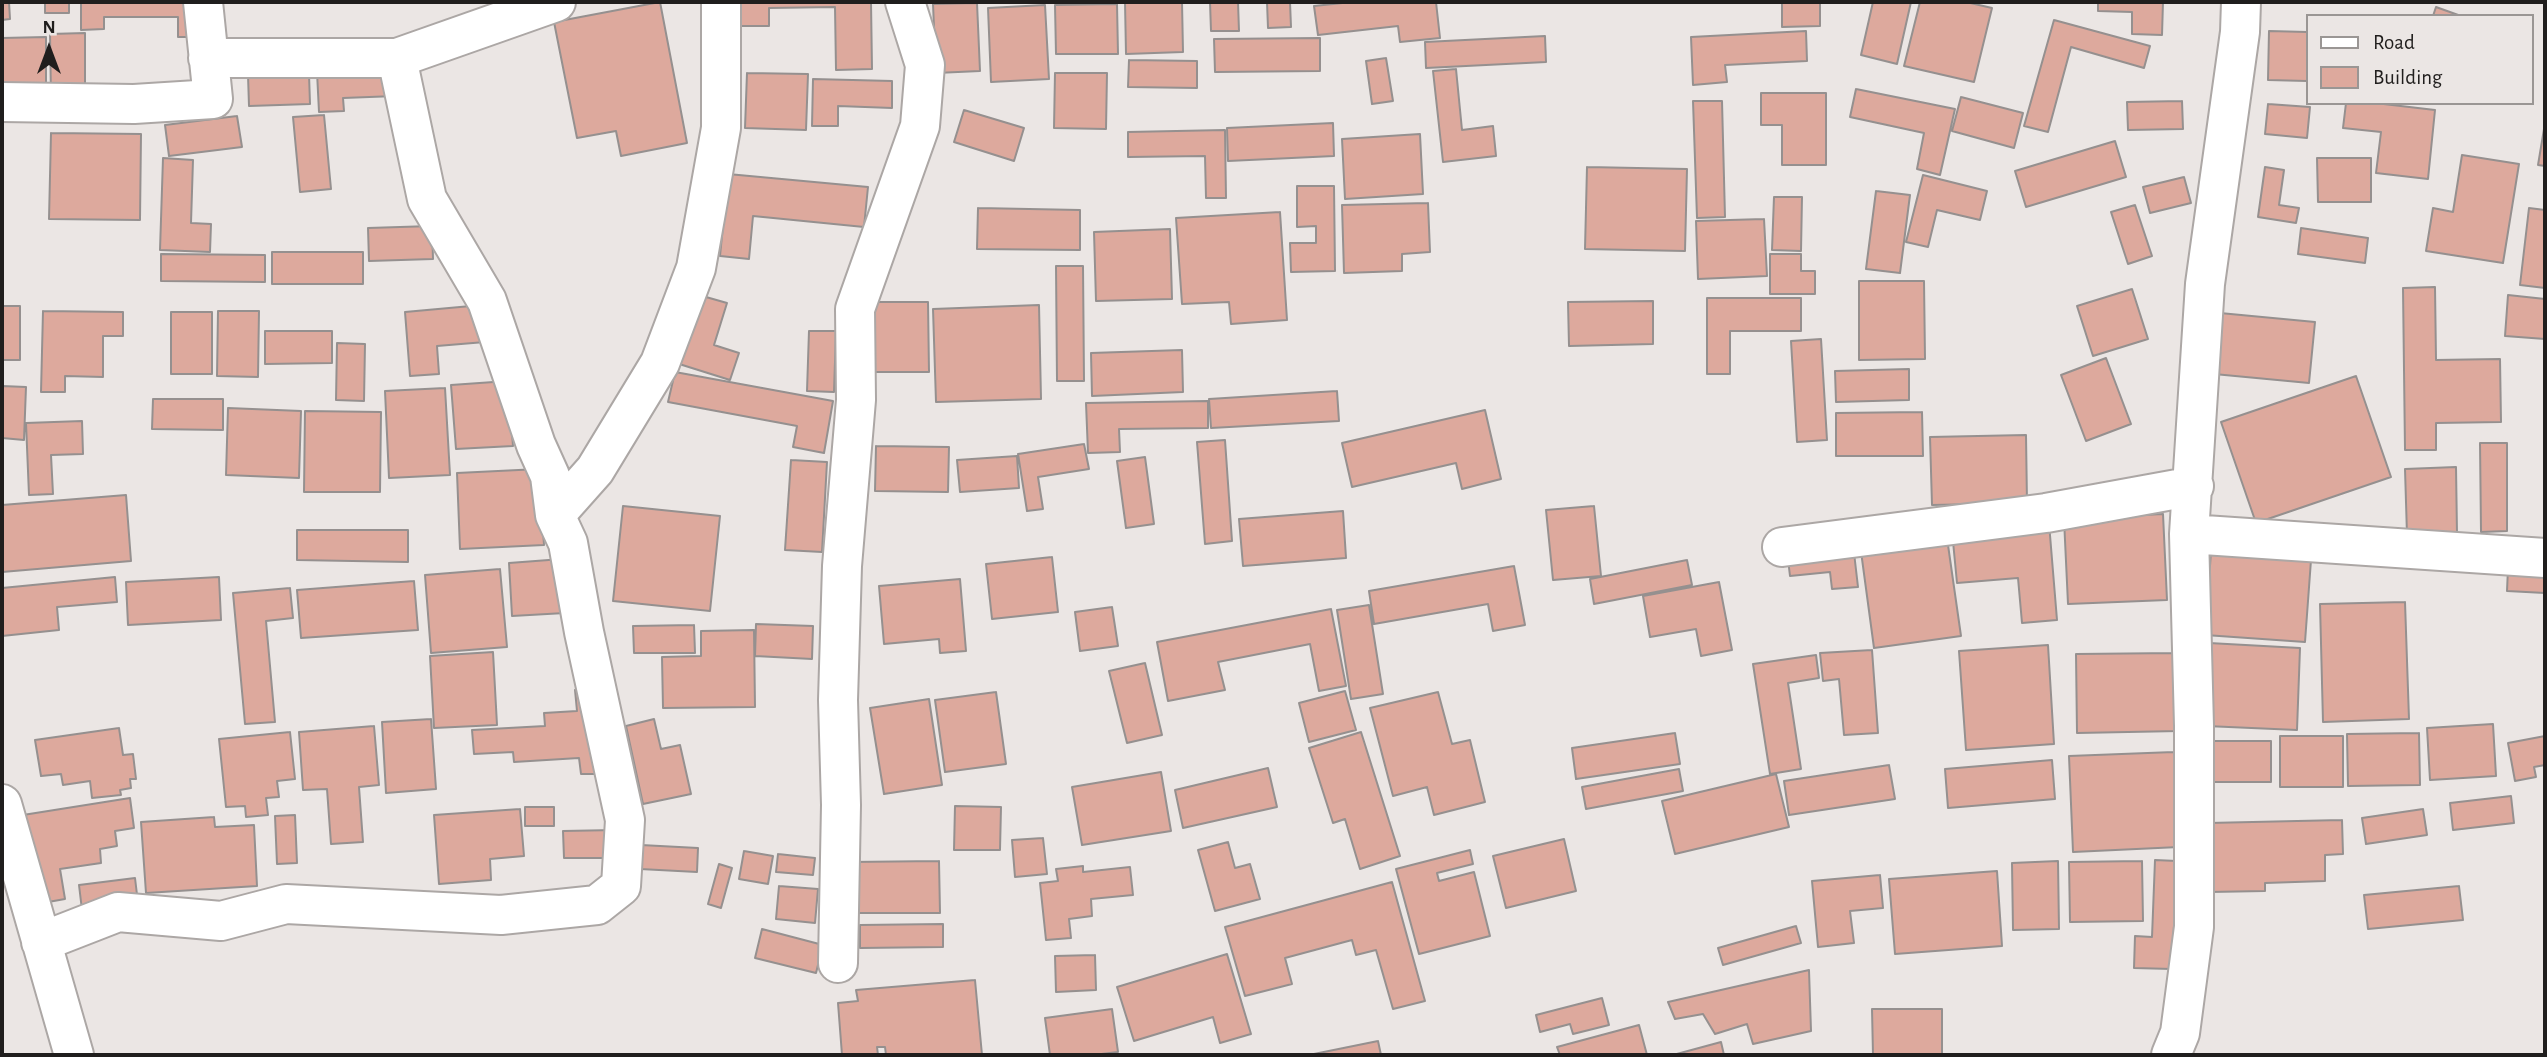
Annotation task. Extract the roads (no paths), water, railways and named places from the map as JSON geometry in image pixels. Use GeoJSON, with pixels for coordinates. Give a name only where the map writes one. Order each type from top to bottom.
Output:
{"type":"FeatureCollection","features":[{"type":"Feature","properties":{"kind":"street"},"geometry":{"type":"LineString","coordinates":[[2,102],[134,104],[213,99],[203,2]]}},
{"type":"Feature","properties":{"kind":"street"},"geometry":{"type":"LineString","coordinates":[[208,58],[397,58],[556,2]]}},
{"type":"Feature","properties":{"kind":"street"},"geometry":{"type":"LineString","coordinates":[[555,515],[595,470],[660,363],[696,268],[721,128],[721,2]]}},
{"type":"Feature","properties":{"kind":"street"},"geometry":{"type":"LineString","coordinates":[[838,963],[841,805],[838,700],[842,566],[856,400],[855,309],[920,126],[925,65],[905,2]]}},
{"type":"Feature","properties":{"kind":"street"},"geometry":{"type":"LineString","coordinates":[[2171,1055],[2180,1034],[2194,927],[2194,726],[2189,534],[2205,284],[2242,2]]}},
{"type":"Feature","properties":{"kind":"street"},"geometry":{"type":"LineString","coordinates":[[41,942],[118,912],[222,921],[286,904],[501,915],[597,905],[621,886],[625,820],[584,632],[568,543],[555,515],[550,476],[536,445],[486,300],[427,200],[397,58]]}},
{"type":"Feature","properties":{"kind":"street"},"geometry":{"type":"LineString","coordinates":[[1783,547],[2046,513],[2194,486]]}},
{"type":"Feature","properties":{"kind":"street"},"geometry":{"type":"LineString","coordinates":[[2189,534],[2545,558]]}},
{"type":"Feature","properties":{"kind":"street"},"geometry":{"type":"LineString","coordinates":[[2,804],[74,1055]]}}]}
